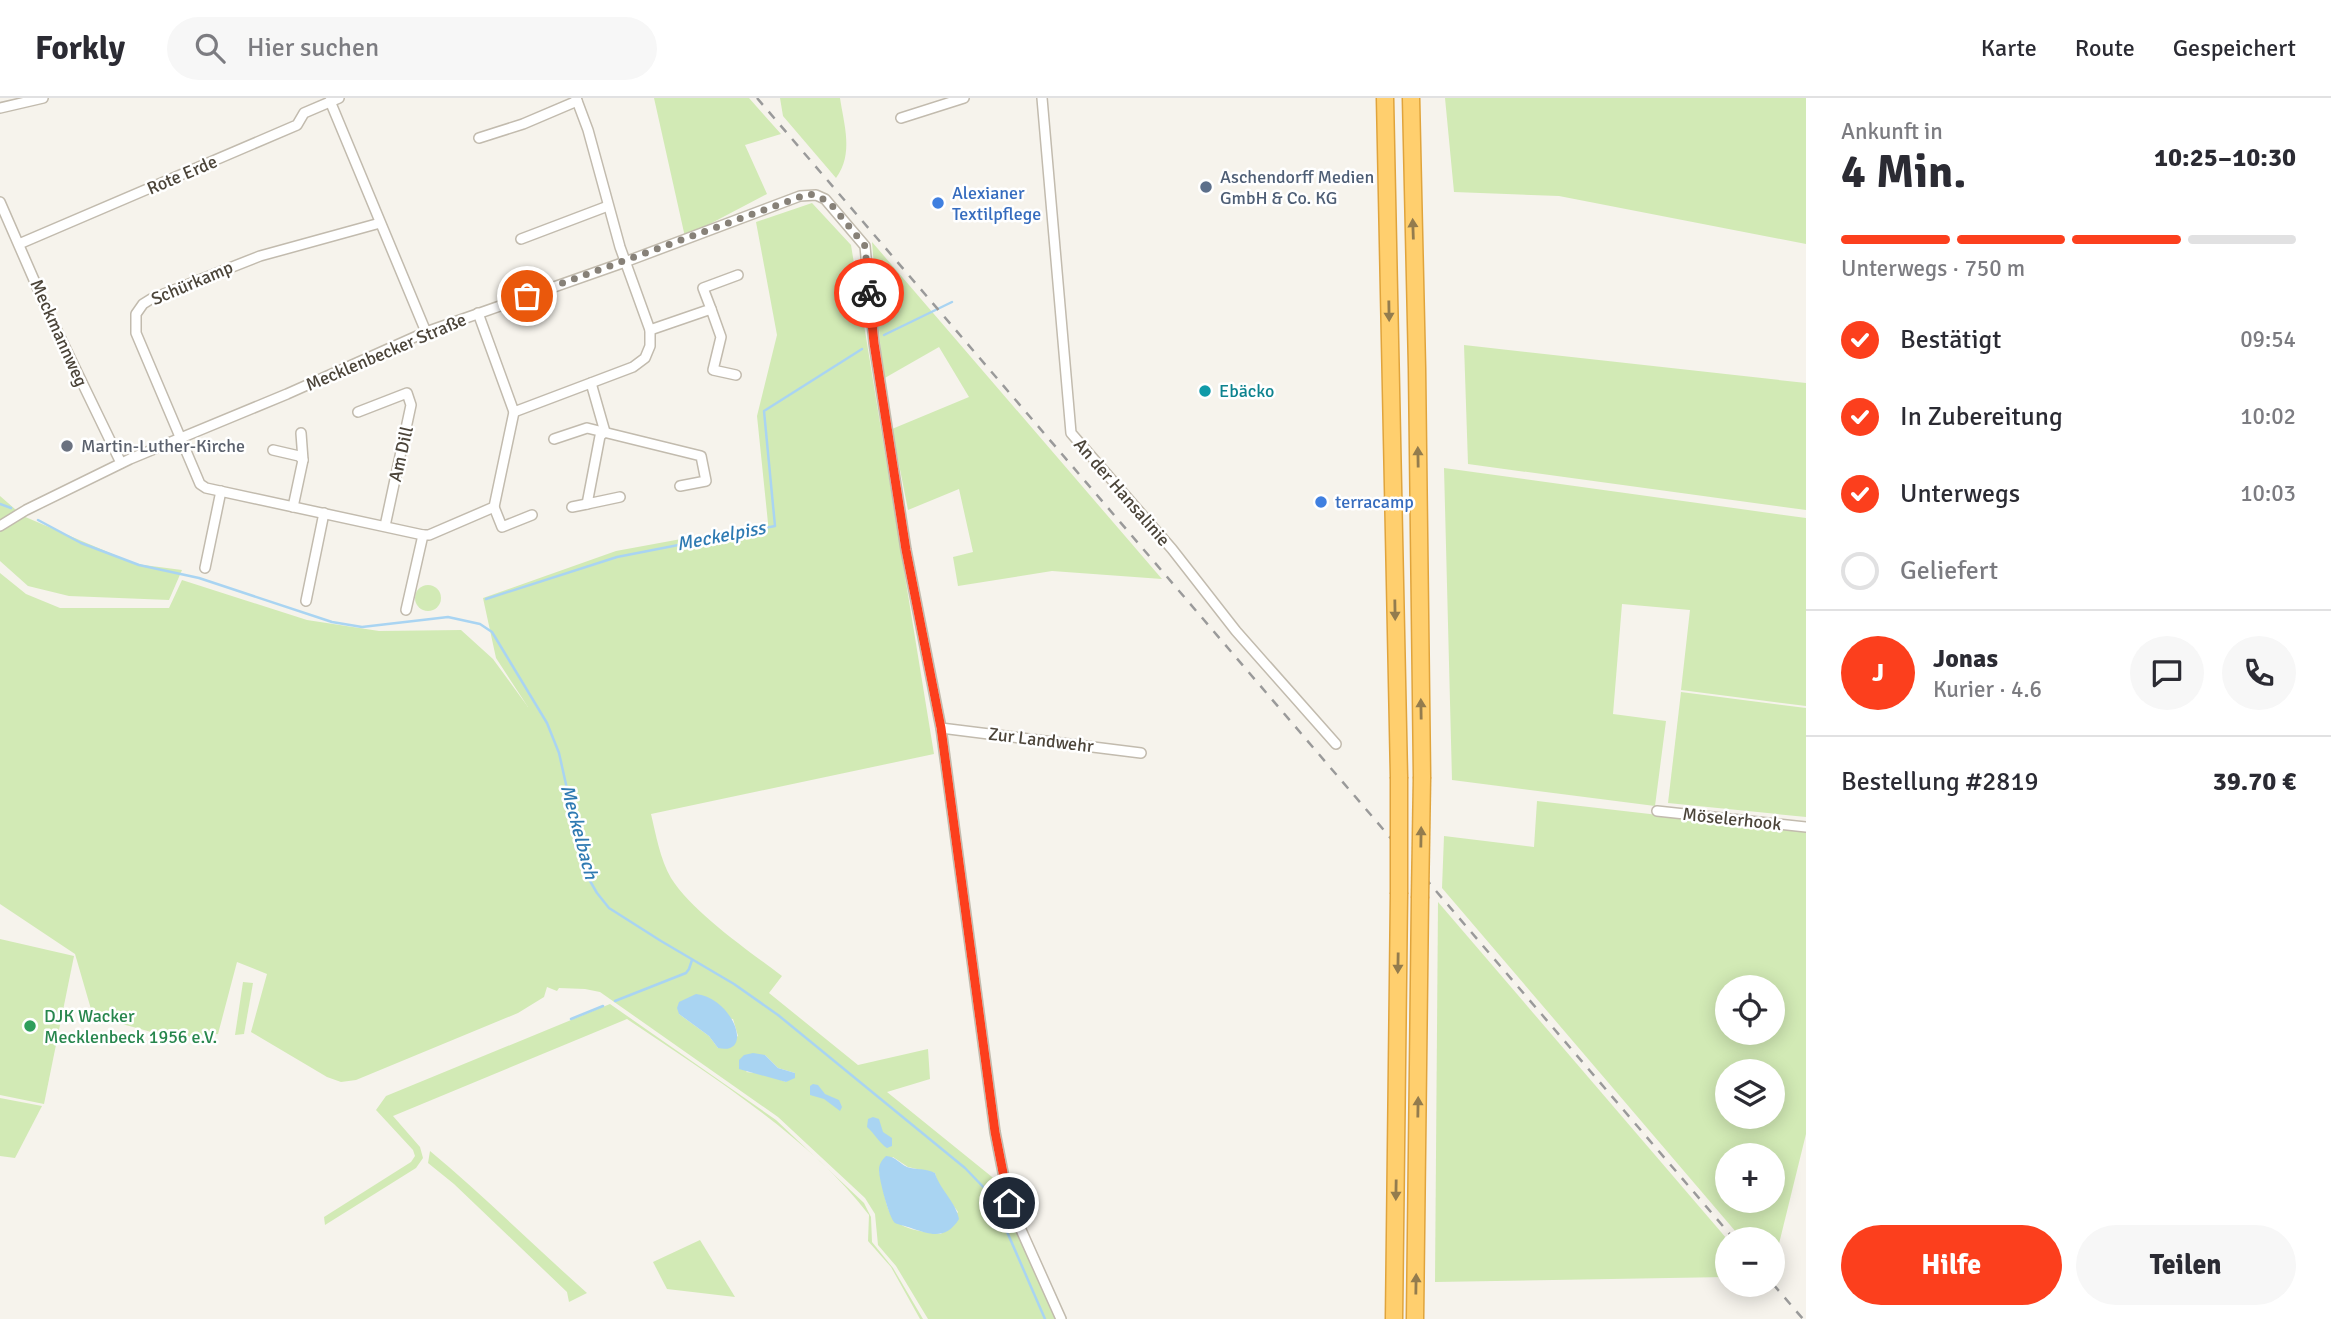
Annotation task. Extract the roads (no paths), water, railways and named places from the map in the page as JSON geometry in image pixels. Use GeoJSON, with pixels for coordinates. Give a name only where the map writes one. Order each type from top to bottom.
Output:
{"type":"FeatureCollection","features":[{"type":"Feature","properties":{"kind":"highway"},"geometry":{"type":"LineString","coordinates":[[1385,98],[1399,777],[1394,1319]]}},
{"type":"Feature","properties":{"kind":"highway"},"geometry":{"type":"LineString","coordinates":[[1410,98],[1417,368],[1422,777],[1415,1319]]}},
{"type":"Feature","properties":{"kind":"street"},"geometry":{"type":"LineString","coordinates":[[0,108],[43,98]]}},
{"type":"Feature","properties":{"kind":"street"},"geometry":{"type":"LineString","coordinates":[[901,118],[964,98]]}},
{"type":"Feature","properties":{"kind":"street","name":"An der Hansalinie"},"geometry":{"type":"LineString","coordinates":[[1042,98],[1071,433],[1172,549],[1236,631],[1336,744]]}},
{"type":"Feature","properties":{"kind":"street"},"geometry":{"type":"LineString","coordinates":[[479,138],[523,124],[576,99],[588,130],[625,262],[650,330],[650,346],[645,358],[633,367],[514,412]]}},
{"type":"Feature","properties":{"kind":"street"},"geometry":{"type":"LineString","coordinates":[[334,100],[380,222],[426,332]]}},
{"type":"Feature","properties":{"kind":"street","name":"Rote Erde"},"geometry":{"type":"LineString","coordinates":[[19,244],[287,130],[297,125],[304,113],[334,100]]}},
{"type":"Feature","properties":{"kind":"street","name":"Mecklenbecker Straße"},"geometry":{"type":"LineString","coordinates":[[0,526],[121,463],[287,394],[426,332],[625,262],[800,196],[808,194],[822,197],[865,246],[878,374],[906,550],[941,728]]}},
{"type":"Feature","properties":{"kind":"street","name":"Meckmannweg"},"geometry":{"type":"LineString","coordinates":[[0,202],[81,382],[121,463]]}},
{"type":"Feature","properties":{"kind":"street"},"geometry":{"type":"LineString","coordinates":[[520,239],[608,206]]}},
{"type":"Feature","properties":{"kind":"street","name":"Schürkamp"},"geometry":{"type":"LineString","coordinates":[[179,437],[136,333],[135,320],[139,308],[151,299],[193,280],[260,256],[380,222]]}},
{"type":"Feature","properties":{"kind":"street"},"geometry":{"type":"LineString","coordinates":[[736,375],[713,370],[721,337],[703,288],[738,275]]}},
{"type":"Feature","properties":{"kind":"street"},"geometry":{"type":"LineString","coordinates":[[650,330],[710,309]]}},
{"type":"Feature","properties":{"kind":"street"},"geometry":{"type":"LineString","coordinates":[[478,313],[514,412],[494,507],[502,527],[533,515]]}},
{"type":"Feature","properties":{"kind":"street"},"geometry":{"type":"LineString","coordinates":[[591,383],[605,432]]}},
{"type":"Feature","properties":{"kind":"street","name":"Am Dill"},"geometry":{"type":"LineString","coordinates":[[358,412],[407,393],[411,405],[385,526]]}},
{"type":"Feature","properties":{"kind":"street"},"geometry":{"type":"LineString","coordinates":[[554,439],[587,428],[701,456],[706,481],[680,486]]}},
{"type":"Feature","properties":{"kind":"street"},"geometry":{"type":"LineString","coordinates":[[587,504],[600,436],[605,432]]}},
{"type":"Feature","properties":{"kind":"street"},"geometry":{"type":"LineString","coordinates":[[293,507],[303,460],[301,433]]}},
{"type":"Feature","properties":{"kind":"street"},"geometry":{"type":"LineString","coordinates":[[179,437],[200,484],[206,488],[423,535],[429,535],[494,507]]}},
{"type":"Feature","properties":{"kind":"street"},"geometry":{"type":"LineString","coordinates":[[273,450],[299,456],[303,460]]}},
{"type":"Feature","properties":{"kind":"street"},"geometry":{"type":"LineString","coordinates":[[205,568],[222,491]]}},
{"type":"Feature","properties":{"kind":"street"},"geometry":{"type":"LineString","coordinates":[[572,507],[620,497]]}},
{"type":"Feature","properties":{"kind":"street"},"geometry":{"type":"LineString","coordinates":[[306,601],[324,513]]}},
{"type":"Feature","properties":{"kind":"street"},"geometry":{"type":"LineString","coordinates":[[406,610],[423,535]]}},
{"type":"Feature","properties":{"kind":"street"},"geometry":{"type":"LineString","coordinates":[[941,728],[993,1119],[1009,1203],[1060,1319]]}},
{"type":"Feature","properties":{"kind":"street","name":"Zur Landwehr"},"geometry":{"type":"LineString","coordinates":[[941,728],[1141,753]]}},
{"type":"Feature","properties":{"kind":"street","name":"Möselerhook"},"geometry":{"type":"LineString","coordinates":[[1657,811],[1806,827]]}},
{"type":"Feature","properties":{"kind":"water"},"geometry":{"type":"Polygon","coordinates":[[[696,994],[720,1005],[729,1015],[737,1035],[735,1044],[729,1048],[718,1048],[709,1036],[679,1014],[679,1002],[696,994]]]}},
{"type":"Feature","properties":{"kind":"water"},"geometry":{"type":"Polygon","coordinates":[[[744,1055],[765,1055],[778,1068],[795,1073],[795,1078],[786,1082],[739,1069],[739,1060],[744,1055]]]}},
{"type":"Feature","properties":{"kind":"water"},"geometry":{"type":"Polygon","coordinates":[[[818,1085],[825,1094],[839,1100],[842,1107],[840,1111],[824,1099],[810,1095],[810,1086],[818,1085]]]}},
{"type":"Feature","properties":{"kind":"water"},"geometry":{"type":"Polygon","coordinates":[[[868,1119],[879,1119],[883,1132],[892,1138],[892,1146],[884,1146],[867,1127],[868,1119]]]}},
{"type":"Feature","properties":{"kind":"water"},"geometry":{"type":"Polygon","coordinates":[[[886,1156],[907,1167],[935,1173],[957,1213],[959,1219],[954,1226],[943,1233],[932,1234],[895,1223],[887,1206],[879,1175],[880,1164],[886,1156]]]}},
{"type":"Feature","properties":{"kind":"waterway","name":"Meckelpiss"},"geometry":{"type":"LineString","coordinates":[[884,335],[952,302]]}},
{"type":"Feature","properties":{"kind":"waterway","name":"Meckelpiss"},"geometry":{"type":"LineString","coordinates":[[486,599],[617,557],[775,526],[764,411],[862,349]]}},
{"type":"Feature","properties":{"kind":"waterway","name":"Meckelbach"},"geometry":{"type":"LineString","coordinates":[[0,504],[11,508]]}},
{"type":"Feature","properties":{"kind":"waterway","name":"Meckelbach"},"geometry":{"type":"LineString","coordinates":[[38,520],[81,543],[139,565],[199,578],[332,622],[362,627],[448,617],[480,624],[492,632],[547,723],[559,753],[586,874],[609,908],[734,984],[778,1015],[965,1168],[991,1195],[1045,1319]]}},
{"type":"Feature","properties":{"kind":"waterway"},"geometry":{"type":"LineString","coordinates":[[615,1001],[686,973],[692,960]]}},
{"type":"Feature","properties":{"kind":"waterway"},"geometry":{"type":"LineString","coordinates":[[571,1019],[603,1006]]}},
{"type":"Feature","properties":{"kind":"railway"},"geometry":{"type":"LineString","coordinates":[[757,98],[1724,1227]]}},
{"type":"Feature","properties":{"kind":"railway"},"geometry":{"type":"LineString","coordinates":[[1784,1297],[1803,1319]]}},
{"type":"Feature","properties":{"kind":"place","name":"Aschendorff Medien GmbH & Co. KG"},"geometry":{"type":"Point","coordinates":[1206,187]}},
{"type":"Feature","properties":{"kind":"place","name":"Alexianer Textilpflege"},"geometry":{"type":"Point","coordinates":[938,203]}},
{"type":"Feature","properties":{"kind":"place","name":"Ebäcko"},"geometry":{"type":"Point","coordinates":[1205,391]}},
{"type":"Feature","properties":{"kind":"place","name":"Martin-Luther-Kirche"},"geometry":{"type":"Point","coordinates":[67,446]}},
{"type":"Feature","properties":{"kind":"place","name":"terracamp"},"geometry":{"type":"Point","coordinates":[1321,502]}},
{"type":"Feature","properties":{"kind":"place","name":"DJK Wacker Mecklenbeck 1956 e.V."},"geometry":{"type":"Point","coordinates":[30,1026]}}]}
